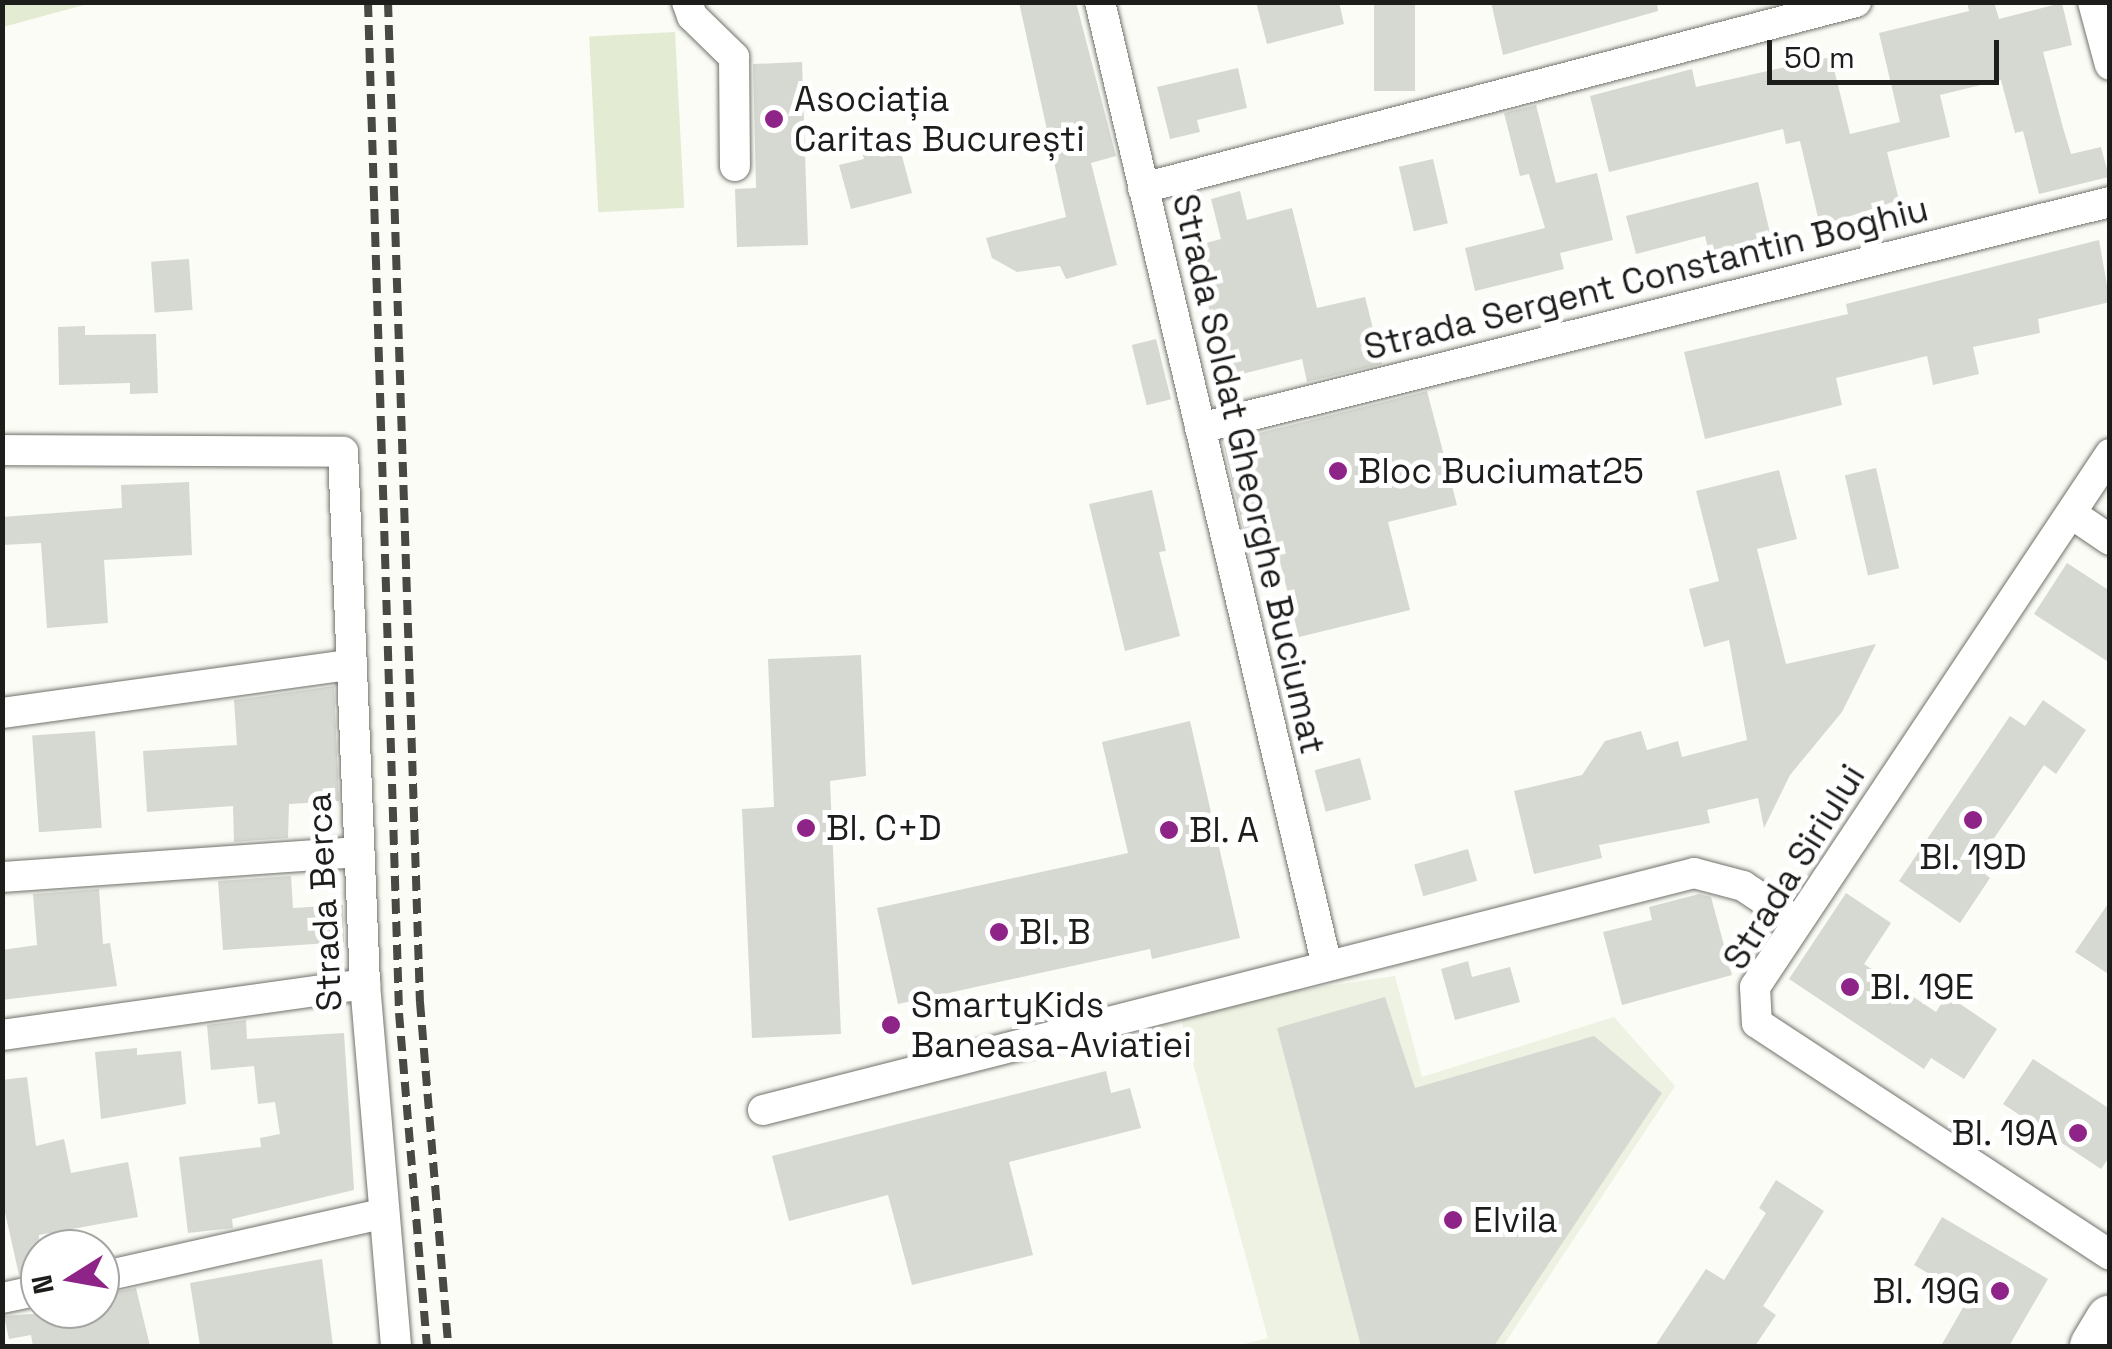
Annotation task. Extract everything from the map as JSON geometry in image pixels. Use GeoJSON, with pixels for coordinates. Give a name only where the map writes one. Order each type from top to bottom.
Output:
{"type":"FeatureCollection","features":[{"type":"Feature","properties":{"kind":"main road"},"geometry":{"type":"LineString","coordinates":[[2094,1346],[2110,1320]]}},
{"type":"Feature","properties":{"kind":"street"},"geometry":{"type":"LineString","coordinates":[[687,2],[692,16],[734,56],[735,166]]}},
{"type":"Feature","properties":{"kind":"street","name":"Strada Soldat Gheorghe Buciumat"},"geometry":{"type":"LineString","coordinates":[[1100,2],[1326,962]]}},
{"type":"Feature","properties":{"kind":"street"},"geometry":{"type":"LineString","coordinates":[[1143,188],[1856,2]]}},
{"type":"Feature","properties":{"kind":"street"},"geometry":{"type":"LineString","coordinates":[[2092,2],[2110,65]]}},
{"type":"Feature","properties":{"kind":"street","name":"Strada Sergent Constantin Boghiu"},"geometry":{"type":"LineString","coordinates":[[1200,428],[2110,202]]}},
{"type":"Feature","properties":{"kind":"street","name":"Strada Berca"},"geometry":{"type":"LineString","coordinates":[[2,450],[343,452],[365,984],[396,1346]]}},
{"type":"Feature","properties":{"kind":"street","name":"Strada Siriului"},"geometry":{"type":"LineString","coordinates":[[2110,454],[1754,987],[1757,1023],[2110,1255]]}},
{"type":"Feature","properties":{"kind":"street"},"geometry":{"type":"LineString","coordinates":[[2072,514],[2110,540]]}},
{"type":"Feature","properties":{"kind":"street"},"geometry":{"type":"LineString","coordinates":[[2,713],[350,665]]}},
{"type":"Feature","properties":{"kind":"street"},"geometry":{"type":"LineString","coordinates":[[2,877],[358,852]]}},
{"type":"Feature","properties":{"kind":"street"},"geometry":{"type":"LineString","coordinates":[[763,1110],[1326,962],[1694,873],[1743,886],[1796,921]]}},
{"type":"Feature","properties":{"kind":"street"},"geometry":{"type":"LineString","coordinates":[[2,1035],[365,984]]}},
{"type":"Feature","properties":{"kind":"street"},"geometry":{"type":"LineString","coordinates":[[120,1272],[382,1214]]}},
{"type":"Feature","properties":{"kind":"shaded area","name":"Elvila"},"geometry":{"type":"Polygon","coordinates":[[[1395,976],[1422,1077],[1614,1017],[1675,1086],[1503,1346],[1237,1346],[1268,1338],[1178,1008],[1395,976]]]}},
{"type":"Feature","properties":{"kind":"green space"},"geometry":{"type":"Polygon","coordinates":[[[3,2],[91,2],[91,3],[3,27],[3,2]]]}},
{"type":"Feature","properties":{"kind":"green space"},"geometry":{"type":"Polygon","coordinates":[[[675,32],[684,208],[598,212],[589,37],[675,32]]]}},
{"type":"Feature","properties":{"kind":"building"},"geometry":{"type":"Polygon","coordinates":[[[1019,2],[1076,2],[1116,156],[1091,163],[1117,265],[1066,279],[1060,266],[1017,272],[992,258],[986,238],[1066,217],[1019,2]]]}},
{"type":"Feature","properties":{"kind":"building"},"geometry":{"type":"Polygon","coordinates":[[[1256,2],[1339,2],[1344,24],[1267,44],[1256,2]]]}},
{"type":"Feature","properties":{"kind":"building"},"geometry":{"type":"Polygon","coordinates":[[[1374,2],[1415,2],[1415,91],[1374,91],[1374,2]]]}},
{"type":"Feature","properties":{"kind":"building"},"geometry":{"type":"Polygon","coordinates":[[[1491,2],[1657,2],[1658,11],[1503,55],[1491,2]]]}},
{"type":"Feature","properties":{"kind":"building"},"geometry":{"type":"Polygon","coordinates":[[[1967,2],[1994,2],[1999,19],[2062,3],[2072,45],[2043,52],[2063,128],[2071,154],[2101,147],[2109,177],[2039,194],[2023,131],[2015,133],[2001,80],[1940,95],[1950,137],[1887,152],[1899,200],[1820,226],[1800,141],[1786,144],[1783,129],[1609,172],[1590,96],[1692,69],[1696,87],[1831,57],[1850,134],[1900,122],[1879,33],[1969,11],[1967,2]]]}},
{"type":"Feature","properties":{"kind":"building"},"geometry":{"type":"Polygon","coordinates":[[[802,62],[808,245],[737,247],[735,189],[756,188],[753,64],[802,62]]]}},
{"type":"Feature","properties":{"kind":"building"},"geometry":{"type":"Polygon","coordinates":[[[1238,68],[1247,108],[1197,120],[1200,132],[1170,139],[1157,87],[1238,68]]]}},
{"type":"Feature","properties":{"kind":"building"},"geometry":{"type":"Polygon","coordinates":[[[1536,105],[1556,183],[1597,173],[1613,240],[1560,253],[1564,269],[1475,291],[1465,248],[1545,228],[1529,174],[1520,176],[1504,113],[1536,105]]]}},
{"type":"Feature","properties":{"kind":"building"},"geometry":{"type":"Polygon","coordinates":[[[897,138],[912,193],[851,209],[839,165],[864,159],[861,148],[897,138]]]}},
{"type":"Feature","properties":{"kind":"building"},"geometry":{"type":"Polygon","coordinates":[[[1433,159],[1448,223],[1414,231],[1399,167],[1433,159]]]}},
{"type":"Feature","properties":{"kind":"building"},"geometry":{"type":"Polygon","coordinates":[[[1758,182],[1773,246],[1711,260],[1705,236],[1636,254],[1626,216],[1758,182]]]}},
{"type":"Feature","properties":{"kind":"building"},"geometry":{"type":"Polygon","coordinates":[[[1240,191],[1247,220],[1292,208],[1317,308],[1365,297],[1382,364],[1307,382],[1302,359],[1226,378],[1194,246],[1221,239],[1211,199],[1240,191]]]}},
{"type":"Feature","properties":{"kind":"building"},"geometry":{"type":"Polygon","coordinates":[[[2099,240],[2110,302],[2038,319],[2040,333],[1973,347],[1979,374],[1933,385],[1927,356],[1836,378],[1842,405],[1705,439],[1684,352],[1848,314],[1846,304],[2099,240]]]}},
{"type":"Feature","properties":{"kind":"building"},"geometry":{"type":"Polygon","coordinates":[[[189,259],[193,310],[155,313],[151,262],[189,259]]]}},
{"type":"Feature","properties":{"kind":"building"},"geometry":{"type":"Polygon","coordinates":[[[85,326],[85,335],[156,334],[158,393],[130,394],[130,383],[59,385],[58,327],[85,326]]]}},
{"type":"Feature","properties":{"kind":"building"},"geometry":{"type":"Polygon","coordinates":[[[1156,339],[1171,399],[1147,405],[1132,345],[1156,339]]]}},
{"type":"Feature","properties":{"kind":"building","name":"Bloc Buciumat25"},"geometry":{"type":"Polygon","coordinates":[[[1427,391],[1457,505],[1388,522],[1410,610],[1299,637],[1277,550],[1250,557],[1223,442],[1427,391]]]}},
{"type":"Feature","properties":{"kind":"building"},"geometry":{"type":"Polygon","coordinates":[[[1876,468],[1899,568],[1868,576],[1845,475],[1876,468]]]}},
{"type":"Feature","properties":{"kind":"building"},"geometry":{"type":"Polygon","coordinates":[[[1779,470],[1797,539],[1757,549],[1786,664],[1876,644],[1842,712],[1790,775],[1764,828],[1758,798],[1707,810],[1710,823],[1599,845],[1602,858],[1534,874],[1514,791],[1582,775],[1605,741],[1641,731],[1647,750],[1678,741],[1682,757],[1747,740],[1729,640],[1704,647],[1689,589],[1719,581],[1696,491],[1779,470]]]}},
{"type":"Feature","properties":{"kind":"building"},"geometry":{"type":"Polygon","coordinates":[[[189,482],[192,555],[104,560],[108,623],[47,628],[41,543],[2,545],[2,517],[122,508],[121,485],[189,482]]]}},
{"type":"Feature","properties":{"kind":"building"},"geometry":{"type":"Polygon","coordinates":[[[1152,490],[1166,551],[1159,552],[1180,636],[1125,651],[1089,504],[1152,490]]]}},
{"type":"Feature","properties":{"kind":"building"},"geometry":{"type":"Polygon","coordinates":[[[2067,563],[2110,591],[2110,663],[2034,614],[2067,563]]]}},
{"type":"Feature","properties":{"kind":"building","name":"Bl. C+D"},"geometry":{"type":"Polygon","coordinates":[[[861,655],[866,776],[830,781],[841,1034],[752,1038],[742,809],[774,807],[768,659],[861,655]]]}},
{"type":"Feature","properties":{"kind":"building"},"geometry":{"type":"Polygon","coordinates":[[[334,686],[339,801],[289,804],[288,838],[234,842],[233,806],[147,812],[143,751],[237,745],[234,700],[334,686]]]}},
{"type":"Feature","properties":{"kind":"building","name":"Bl. 19D"},"geometry":{"type":"Polygon","coordinates":[[[2043,700],[2086,730],[2056,774],[2044,765],[1975,866],[1990,878],[1960,923],[1899,881],[2010,716],[2025,726],[2043,700]]]}},
{"type":"Feature","properties":{"kind":"building"},"geometry":{"type":"Polygon","coordinates":[[[1190,721],[1240,938],[1152,959],[1150,949],[898,1004],[877,908],[1128,853],[1102,742],[1190,721]]]}},
{"type":"Feature","properties":{"kind":"building"},"geometry":{"type":"Polygon","coordinates":[[[95,731],[102,828],[39,832],[32,735],[95,731]]]}},
{"type":"Feature","properties":{"kind":"building"},"geometry":{"type":"Polygon","coordinates":[[[1360,758],[1371,800],[1326,812],[1315,770],[1360,758]]]}},
{"type":"Feature","properties":{"kind":"building"},"geometry":{"type":"Polygon","coordinates":[[[1468,849],[1477,881],[1423,896],[1414,864],[1468,849]]]}},
{"type":"Feature","properties":{"kind":"building"},"geometry":{"type":"Polygon","coordinates":[[[291,876],[293,908],[343,905],[344,942],[223,950],[218,881],[291,876]]]}},
{"type":"Feature","properties":{"kind":"building"},"geometry":{"type":"Polygon","coordinates":[[[99,889],[103,944],[110,943],[117,986],[2,1000],[2,950],[37,945],[33,894],[99,889]]]}},
{"type":"Feature","properties":{"kind":"building","name":"Bl. 19E"},"geometry":{"type":"Polygon","coordinates":[[[1846,893],[1891,923],[1864,964],[1936,1012],[1947,995],[1997,1029],[1964,1079],[1931,1058],[1924,1069],[1789,979],[1846,893]]]}},
{"type":"Feature","properties":{"kind":"building"},"geometry":{"type":"Polygon","coordinates":[[[1699,894],[1711,897],[1732,975],[1622,1005],[1603,932],[1652,920],[1649,907],[1699,894]]]}},
{"type":"Feature","properties":{"kind":"building"},"geometry":{"type":"Polygon","coordinates":[[[2110,901],[2110,975],[2075,952],[2110,901]]]}},
{"type":"Feature","properties":{"kind":"building"},"geometry":{"type":"Polygon","coordinates":[[[1468,961],[1472,977],[1510,967],[1520,1002],[1455,1020],[1441,969],[1468,961]]]}},
{"type":"Feature","properties":{"kind":"building","name":"Elvila"},"geometry":{"type":"Polygon","coordinates":[[[1385,997],[1415,1088],[1594,1036],[1662,1093],[1494,1346],[1361,1346],[1277,1028],[1385,997]]]}},
{"type":"Feature","properties":{"kind":"building"},"geometry":{"type":"Polygon","coordinates":[[[246,1020],[247,1039],[344,1033],[354,1190],[232,1219],[233,1228],[188,1233],[179,1157],[261,1147],[260,1138],[280,1134],[275,1102],[258,1104],[254,1066],[211,1070],[207,1025],[246,1020]]]}},
{"type":"Feature","properties":{"kind":"building"},"geometry":{"type":"Polygon","coordinates":[[[137,1048],[137,1055],[181,1051],[186,1104],[101,1119],[95,1052],[137,1048]]]}},
{"type":"Feature","properties":{"kind":"building","name":"Bl. 19A"},"geometry":{"type":"Polygon","coordinates":[[[2033,1059],[2110,1109],[2110,1156],[2101,1169],[2003,1104],[2033,1059]]]}},
{"type":"Feature","properties":{"kind":"building"},"geometry":{"type":"Polygon","coordinates":[[[1106,1071],[1111,1093],[1130,1088],[1141,1128],[1009,1162],[1033,1255],[912,1285],[888,1195],[789,1221],[772,1156],[1106,1071]]]}},
{"type":"Feature","properties":{"kind":"building"},"geometry":{"type":"Polygon","coordinates":[[[27,1077],[36,1146],[64,1139],[71,1173],[128,1162],[138,1217],[72,1229],[20,1229],[19,1275],[2,1199],[2,1080],[27,1077]]]}},
{"type":"Feature","properties":{"kind":"building"},"geometry":{"type":"Polygon","coordinates":[[[1776,1180],[1824,1211],[1763,1306],[1776,1315],[1755,1346],[1655,1346],[1706,1269],[1724,1280],[1766,1213],[1759,1208],[1776,1180]]]}},
{"type":"Feature","properties":{"kind":"building","name":"Bl. 19G"},"geometry":{"type":"Polygon","coordinates":[[[1942,1217],[2048,1279],[2009,1346],[1941,1346],[1969,1297],[1914,1265],[1942,1217]]]}},
{"type":"Feature","properties":{"kind":"building"},"geometry":{"type":"Polygon","coordinates":[[[322,1259],[333,1346],[200,1346],[190,1283],[322,1259]]]}},
{"type":"Feature","properties":{"kind":"building"},"geometry":{"type":"Polygon","coordinates":[[[136,1288],[150,1346],[33,1346],[31,1335],[9,1339],[4,1316],[20,1315],[20,1329],[120,1329],[120,1291],[136,1288]]]}},
{"type":"Feature","properties":{"kind":"railway"},"geometry":{"type":"LineString","coordinates":[[368,2],[399,1013],[427,1346]]}},
{"type":"Feature","properties":{"kind":"railway"},"geometry":{"type":"LineString","coordinates":[[388,2],[420,1002],[448,1346]]}},
{"type":"Feature","properties":{"kind":"place","name":"Asociația Caritas București"},"geometry":{"type":"Point","coordinates":[774,119]}},
{"type":"Feature","properties":{"kind":"place","name":"Bloc Buciumat25"},"geometry":{"type":"Point","coordinates":[1338,471]}},
{"type":"Feature","properties":{"kind":"place","name":"Bl. 19D"},"geometry":{"type":"Point","coordinates":[1973,820]}},
{"type":"Feature","properties":{"kind":"place","name":"Bl. C+D"},"geometry":{"type":"Point","coordinates":[806,828]}},
{"type":"Feature","properties":{"kind":"place","name":"Bl. A"},"geometry":{"type":"Point","coordinates":[1169,830]}},
{"type":"Feature","properties":{"kind":"place","name":"Bl. B"},"geometry":{"type":"Point","coordinates":[999,932]}},
{"type":"Feature","properties":{"kind":"place","name":"Bl. 19E"},"geometry":{"type":"Point","coordinates":[1850,987]}},
{"type":"Feature","properties":{"kind":"place","name":"SmartyKids Baneasa-Aviatiei"},"geometry":{"type":"Point","coordinates":[891,1025]}},
{"type":"Feature","properties":{"kind":"place","name":"Bl. 19A"},"geometry":{"type":"Point","coordinates":[2078,1133]}},
{"type":"Feature","properties":{"kind":"place","name":"Elvila"},"geometry":{"type":"Point","coordinates":[1453,1220]}},
{"type":"Feature","properties":{"kind":"place","name":"Bl. 19G"},"geometry":{"type":"Point","coordinates":[2000,1291]}}]}
